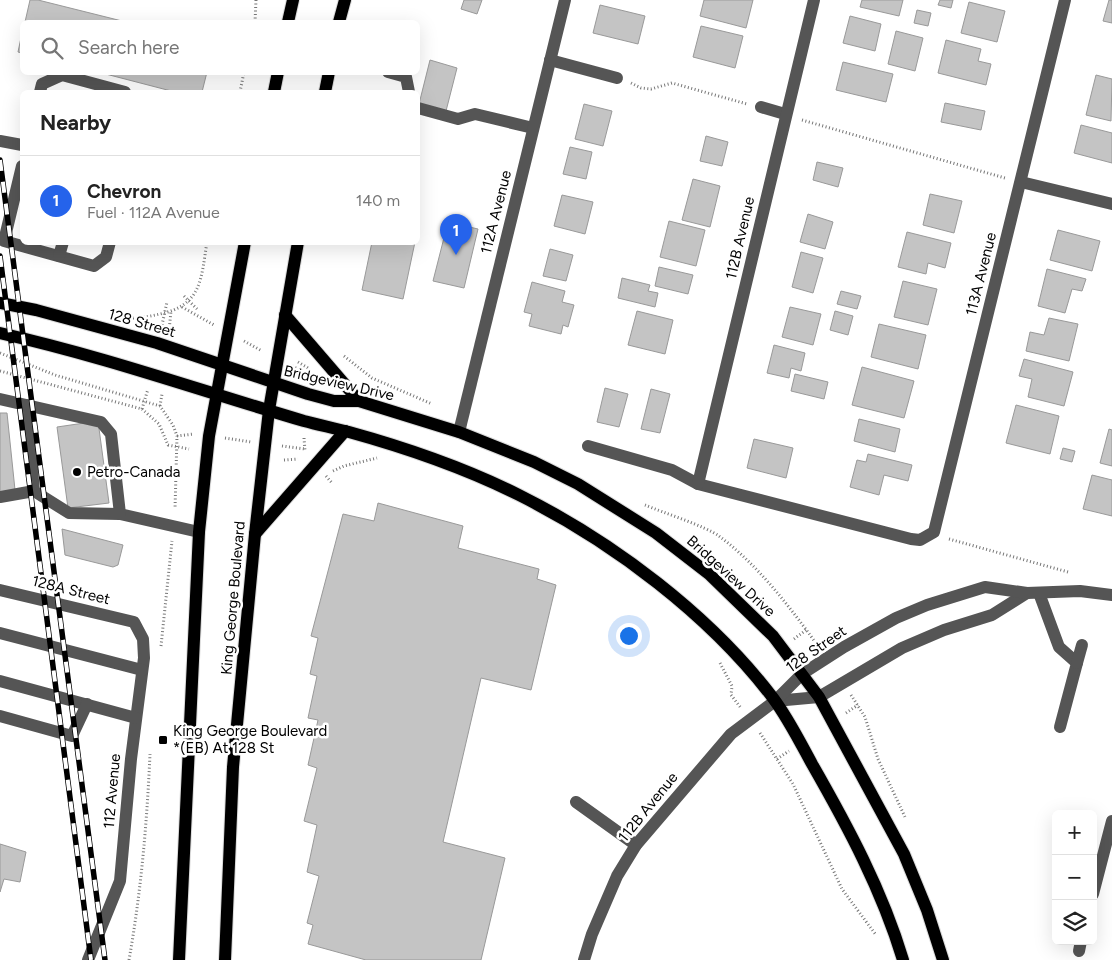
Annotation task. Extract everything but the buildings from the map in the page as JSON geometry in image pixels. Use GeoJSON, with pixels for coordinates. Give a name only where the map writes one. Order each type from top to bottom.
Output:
{"type":"FeatureCollection","features":[{"type":"Feature","properties":{"kind":"main road"},"geometry":{"type":"LineString","coordinates":[[288,20],[293,0]]}},
{"type":"Feature","properties":{"kind":"main road"},"geometry":{"type":"LineString","coordinates":[[339,20],[344,0]]}},
{"type":"Feature","properties":{"kind":"main road"},"geometry":{"type":"LineString","coordinates":[[274,90],[277,75]]}},
{"type":"Feature","properties":{"kind":"main road"},"geometry":{"type":"LineString","coordinates":[[325,90],[328,75]]}},
{"type":"Feature","properties":{"kind":"main road"},"geometry":{"type":"LineString","coordinates":[[179,960],[199,532],[210,436],[244,245]]}},
{"type":"Feature","properties":{"kind":"main road","name":"King George Boulevard"},"geometry":{"type":"LineString","coordinates":[[225,960],[233,767],[255,534],[269,410],[297,245]]}},
{"type":"Feature","properties":{"kind":"main road","name":"128 Street"},"geometry":{"type":"LineString","coordinates":[[0,303],[36,310],[148,341],[273,384]]}},
{"type":"Feature","properties":{"kind":"main road"},"geometry":{"type":"LineString","coordinates":[[285,315],[359,401]]}},
{"type":"Feature","properties":{"kind":"main road"},"geometry":{"type":"LineString","coordinates":[[0,333],[45,343],[407,449],[448,464],[518,494],[560,517],[608,548],[684,604],[731,650],[775,701],[849,830],[875,883],[903,960]]}},
{"type":"Feature","properties":{"kind":"main road","name":"Bridgeview Drive"},"geometry":{"type":"LineString","coordinates":[[273,384],[334,401],[359,401],[459,432],[534,462],[578,484],[656,533],[716,581],[773,636],[819,697],[904,854],[927,910],[943,960]]}},
{"type":"Feature","properties":{"kind":"main road"},"geometry":{"type":"LineString","coordinates":[[255,534],[345,431]]}},
{"type":"Feature","properties":{"kind":"street","name":"112A Avenue"},"geometry":{"type":"LineString","coordinates":[[459,432],[566,0]]}},
{"type":"Feature","properties":{"kind":"street","name":"112B Avenue"},"geometry":{"type":"LineString","coordinates":[[698,484],[814,0]]}},
{"type":"Feature","properties":{"kind":"street","name":"113A Avenue"},"geometry":{"type":"LineString","coordinates":[[698,484],[911,539],[920,540],[934,532],[1014,180],[1065,0]]}},
{"type":"Feature","properties":{"kind":"street"},"geometry":{"type":"LineString","coordinates":[[550,60],[616,78]]}},
{"type":"Feature","properties":{"kind":"street"},"geometry":{"type":"LineString","coordinates":[[40,90],[42,84],[62,75],[118,90]]}},
{"type":"Feature","properties":{"kind":"street"},"geometry":{"type":"LineString","coordinates":[[397,75],[406,78],[409,90]]}},
{"type":"Feature","properties":{"kind":"street"},"geometry":{"type":"LineString","coordinates":[[761,107],[786,114]]}},
{"type":"Feature","properties":{"kind":"street"},"geometry":{"type":"LineString","coordinates":[[420,109],[458,119],[475,114],[533,128]]}},
{"type":"Feature","properties":{"kind":"street"},"geometry":{"type":"LineString","coordinates":[[0,141],[20,145]]}},
{"type":"Feature","properties":{"kind":"street"},"geometry":{"type":"LineString","coordinates":[[20,174],[4,241],[94,266],[106,257],[109,245]]}},
{"type":"Feature","properties":{"kind":"street"},"geometry":{"type":"LineString","coordinates":[[1014,180],[1112,204]]}},
{"type":"Feature","properties":{"kind":"street"},"geometry":{"type":"LineString","coordinates":[[59,256],[62,245]]}},
{"type":"Feature","properties":{"kind":"street"},"geometry":{"type":"LineString","coordinates":[[0,398],[101,422],[111,434],[120,514]]}},
{"type":"Feature","properties":{"kind":"street"},"geometry":{"type":"LineString","coordinates":[[26,405],[34,491]]}},
{"type":"Feature","properties":{"kind":"street"},"geometry":{"type":"LineString","coordinates":[[588,446],[672,470],[698,484]]}},
{"type":"Feature","properties":{"kind":"street"},"geometry":{"type":"LineString","coordinates":[[0,497],[34,491],[69,513],[120,514],[199,532]]}},
{"type":"Feature","properties":{"kind":"street","name":"128 Street"},"geometry":{"type":"LineString","coordinates":[[775,701],[802,674],[844,646],[927,605],[985,587],[1033,593],[1080,591],[1112,595]]}},
{"type":"Feature","properties":{"kind":"street","name":"128A Street"},"geometry":{"type":"LineString","coordinates":[[0,590],[134,622]]}},
{"type":"Feature","properties":{"kind":"street"},"geometry":{"type":"LineString","coordinates":[[1033,593],[1059,647],[1077,663]]}},
{"type":"Feature","properties":{"kind":"street","name":"128 Street"},"geometry":{"type":"LineString","coordinates":[[775,701],[819,697],[902,648],[944,630],[992,615],[1033,593]]}},
{"type":"Feature","properties":{"kind":"street","name":"112 Avenue"},"geometry":{"type":"LineString","coordinates":[[88,960],[120,881],[142,670],[143,639],[134,622]]}},
{"type":"Feature","properties":{"kind":"street"},"geometry":{"type":"LineString","coordinates":[[0,633],[142,670]]}},
{"type":"Feature","properties":{"kind":"street"},"geometry":{"type":"LineString","coordinates":[[1060,727],[1082,645]]}},
{"type":"Feature","properties":{"kind":"street"},"geometry":{"type":"LineString","coordinates":[[0,681],[136,718]]}},
{"type":"Feature","properties":{"kind":"street","name":"112B Avenue"},"geometry":{"type":"LineString","coordinates":[[584,960],[592,934],[617,876],[636,845],[731,734],[775,701]]}},
{"type":"Feature","properties":{"kind":"street"},"geometry":{"type":"LineString","coordinates":[[0,716],[72,736],[87,704]]}},
{"type":"Feature","properties":{"kind":"street"},"geometry":{"type":"LineString","coordinates":[[576,802],[636,845]]}},
{"type":"Feature","properties":{"kind":"street"},"geometry":{"type":"LineString","coordinates":[[1097,879],[1112,821]]}},
{"type":"Feature","properties":{"kind":"path"},"geometry":{"type":"LineString","coordinates":[[255,20],[256,0]]}},
{"type":"Feature","properties":{"kind":"path"},"geometry":{"type":"LineString","coordinates":[[240,90],[243,75]]}},
{"type":"Feature","properties":{"kind":"path"},"geometry":{"type":"LineString","coordinates":[[616,78],[651,89],[672,83],[761,107]]}},
{"type":"Feature","properties":{"kind":"path"},"geometry":{"type":"LineString","coordinates":[[799,120],[1014,180]]}},
{"type":"Feature","properties":{"kind":"path"},"geometry":{"type":"LineString","coordinates":[[170,324],[171,311],[182,307],[198,288],[206,245]]}},
{"type":"Feature","properties":{"kind":"path"},"geometry":{"type":"LineString","coordinates":[[184,296],[196,309]]}},
{"type":"Feature","properties":{"kind":"path"},"geometry":{"type":"LineString","coordinates":[[162,325],[167,302]]}},
{"type":"Feature","properties":{"kind":"path"},"geometry":{"type":"LineString","coordinates":[[182,307],[192,314]]}},
{"type":"Feature","properties":{"kind":"path"},"geometry":{"type":"LineString","coordinates":[[340,351],[372,378],[429,403]]}},
{"type":"Feature","properties":{"kind":"path"},"geometry":{"type":"LineString","coordinates":[[0,353],[55,375],[160,406],[173,425],[177,436],[175,508]]}},
{"type":"Feature","properties":{"kind":"path"},"geometry":{"type":"LineString","coordinates":[[297,368],[310,375]]}},
{"type":"Feature","properties":{"kind":"path"},"geometry":{"type":"LineString","coordinates":[[0,371],[142,410],[160,424],[168,445],[189,449]]}},
{"type":"Feature","properties":{"kind":"path"},"geometry":{"type":"LineString","coordinates":[[142,410],[149,386]]}},
{"type":"Feature","properties":{"kind":"path"},"geometry":{"type":"LineString","coordinates":[[160,406],[162,392]]}},
{"type":"Feature","properties":{"kind":"path"},"geometry":{"type":"LineString","coordinates":[[177,436],[191,434],[305,449],[305,437]]}},
{"type":"Feature","properties":{"kind":"path"},"geometry":{"type":"LineString","coordinates":[[284,460],[301,458]]}},
{"type":"Feature","properties":{"kind":"path"},"geometry":{"type":"LineString","coordinates":[[332,483],[326,475],[344,466],[367,460],[386,458]]}},
{"type":"Feature","properties":{"kind":"path"},"geometry":{"type":"LineString","coordinates":[[948,539],[1068,572]]}},
{"type":"Feature","properties":{"kind":"path"},"geometry":{"type":"LineString","coordinates":[[161,648],[170,550]]}},
{"type":"Feature","properties":{"kind":"path"},"geometry":{"type":"LineString","coordinates":[[792,641],[806,630]]}},
{"type":"Feature","properties":{"kind":"path"},"geometry":{"type":"LineString","coordinates":[[715,656],[732,686],[732,695],[737,704]]}},
{"type":"Feature","properties":{"kind":"path"},"geometry":{"type":"LineString","coordinates":[[732,686],[740,682]]}},
{"type":"Feature","properties":{"kind":"path"},"geometry":{"type":"LineString","coordinates":[[847,712],[858,705]]}},
{"type":"Feature","properties":{"kind":"path"},"geometry":{"type":"LineString","coordinates":[[770,747],[793,784],[842,889],[880,941]]}},
{"type":"Feature","properties":{"kind":"path"},"geometry":{"type":"LineString","coordinates":[[777,759],[790,750]]}},
{"type":"Feature","properties":{"kind":"path"},"geometry":{"type":"LineString","coordinates":[[129,960],[136,920],[147,822],[150,753]]}},
{"type":"Feature","properties":{"kind":"railway"},"geometry":{"type":"LineString","coordinates":[[0,160],[105,960]]}},
{"type":"Feature","properties":{"kind":"railway"},"geometry":{"type":"LineString","coordinates":[[0,256],[91,960]]}},
{"type":"Feature","properties":{"kind":"place","name":"Chevron"},"geometry":{"type":"Point","coordinates":[456,255]}},
{"type":"Feature","properties":{"kind":"place","name":"Petro-Canada"},"geometry":{"type":"Point","coordinates":[77,472]}},
{"type":"Feature","properties":{"kind":"place","name":"King George Boulevard *(EB) At 128 St"},"geometry":{"type":"Point","coordinates":[163,740]}}]}
